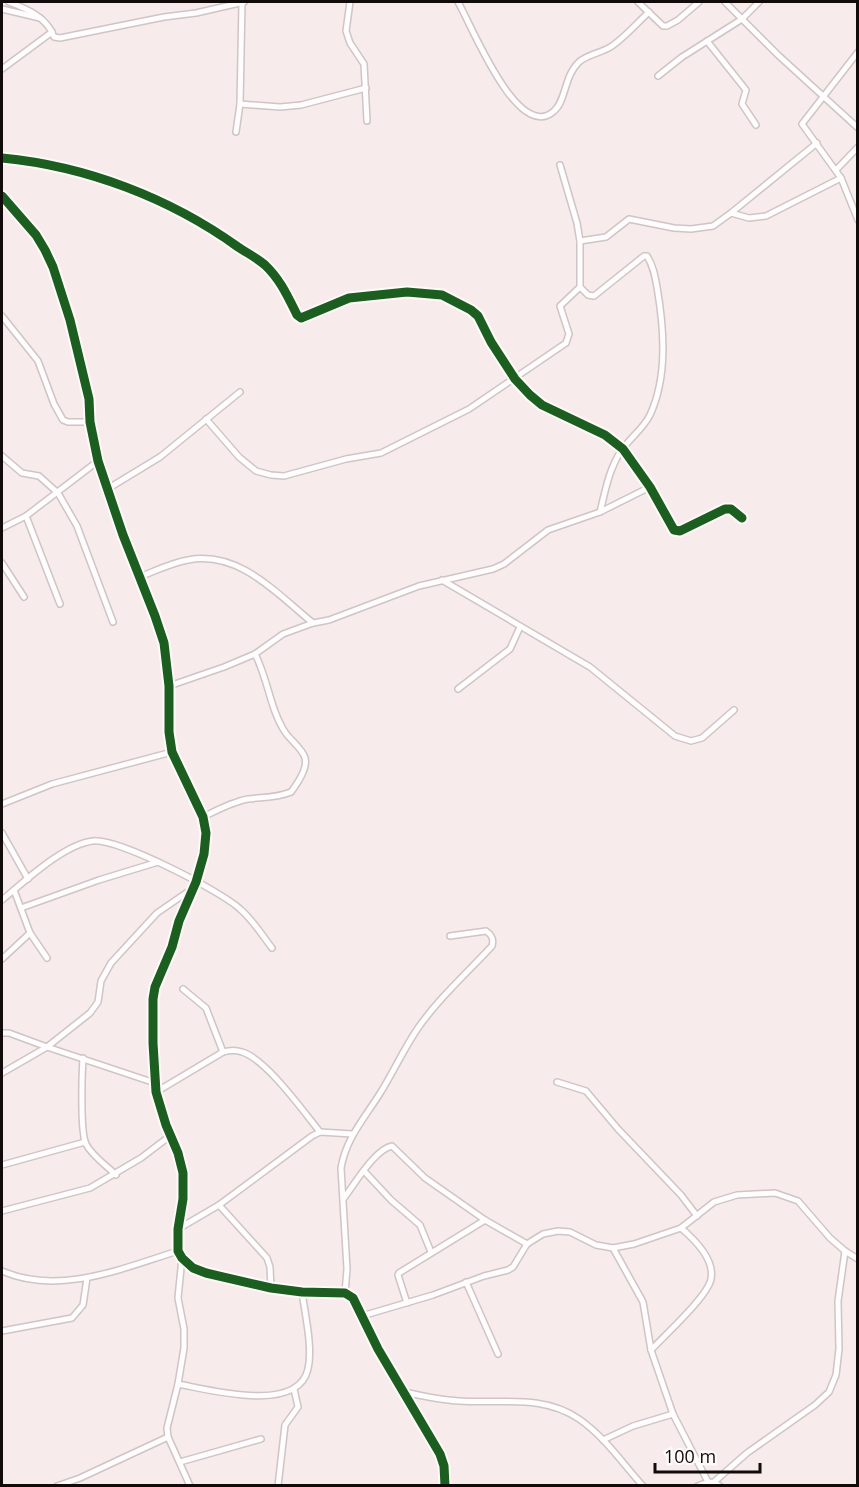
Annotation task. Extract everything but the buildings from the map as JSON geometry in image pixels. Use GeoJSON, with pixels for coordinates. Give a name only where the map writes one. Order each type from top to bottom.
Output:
{"type":"FeatureCollection","features":[{"type":"Feature","properties":{"kind":"street"},"geometry":{"type":"LineString","coordinates":[[9,2],[35,13],[54,37],[60,38],[243,2],[240,104],[236,132]]}},
{"type":"Feature","properties":{"kind":"street"},"geometry":{"type":"LineString","coordinates":[[350,2],[346,31],[350,43],[364,64],[367,121]]}},
{"type":"Feature","properties":{"kind":"street"},"geometry":{"type":"LineString","coordinates":[[458,2],[500,83],[513,101],[528,113],[540,118],[550,115],[559,107],[566,82],[580,61],[612,46],[649,12]]}},
{"type":"Feature","properties":{"kind":"street"},"geometry":{"type":"LineString","coordinates":[[638,2],[663,26],[668,26],[678,20],[699,2]]}},
{"type":"Feature","properties":{"kind":"street"},"geometry":{"type":"LineString","coordinates":[[725,2],[858,128]]}},
{"type":"Feature","properties":{"kind":"street"},"geometry":{"type":"LineString","coordinates":[[658,76],[682,57],[742,19],[759,2]]}},
{"type":"Feature","properties":{"kind":"street"},"geometry":{"type":"LineString","coordinates":[[2,9],[41,18]]}},
{"type":"Feature","properties":{"kind":"street"},"geometry":{"type":"LineString","coordinates":[[2,69],[52,32]]}},
{"type":"Feature","properties":{"kind":"street"},"geometry":{"type":"LineString","coordinates":[[706,41],[746,90],[742,104],[756,125]]}},
{"type":"Feature","properties":{"kind":"street"},"geometry":{"type":"LineString","coordinates":[[858,52],[802,124],[842,178],[858,220]]}},
{"type":"Feature","properties":{"kind":"street"},"geometry":{"type":"LineString","coordinates":[[240,104],[280,107],[301,105],[366,88]]}},
{"type":"Feature","properties":{"kind":"street"},"geometry":{"type":"LineString","coordinates":[[580,241],[606,237],[629,219],[674,228],[691,229],[713,226],[816,143]]}},
{"type":"Feature","properties":{"kind":"street"},"geometry":{"type":"LineString","coordinates":[[837,170],[858,147]]}},
{"type":"Feature","properties":{"kind":"street"},"geometry":{"type":"LineString","coordinates":[[2,158],[56,166],[105,180],[163,204],[217,232],[264,264],[275,276],[297,315],[301,318],[358,297],[408,292],[442,295],[478,316],[515,379],[542,405],[584,423],[623,449],[650,487],[674,530],[677,532],[725,509],[730,509],[742,518]]}},
{"type":"Feature","properties":{"kind":"street"},"geometry":{"type":"LineString","coordinates":[[560,165],[574,210],[580,241],[580,287],[588,295],[594,296],[644,256],[647,256],[652,264],[662,313],[661,377],[650,416],[623,449],[611,472],[600,512]]}},
{"type":"Feature","properties":{"kind":"street"},"geometry":{"type":"LineString","coordinates":[[732,213],[749,218],[766,216],[842,178]]}},
{"type":"Feature","properties":{"kind":"street"},"geometry":{"type":"LineString","coordinates":[[2,196],[36,235],[53,267],[70,320],[87,388],[90,422],[98,461],[164,643],[169,686],[169,732],[172,752],[203,817],[206,844],[193,889],[178,921],[166,963],[155,987],[153,1012],[156,1092],[183,1173],[178,1251],[193,1268],[206,1273],[271,1288],[302,1292],[345,1293],[353,1299],[378,1349],[440,1454],[444,1466],[445,1485]]}},
{"type":"Feature","properties":{"kind":"street"},"geometry":{"type":"LineString","coordinates":[[206,419],[239,457],[256,471],[271,476],[284,476],[346,459],[381,453],[469,409],[568,341],[569,334],[560,306],[580,287]]}},
{"type":"Feature","properties":{"kind":"street"},"geometry":{"type":"LineString","coordinates":[[2,316],[38,361],[59,415],[68,422],[90,422]]}},
{"type":"Feature","properties":{"kind":"street"},"geometry":{"type":"LineString","coordinates":[[109,488],[160,457],[240,392]]}},
{"type":"Feature","properties":{"kind":"street"},"geometry":{"type":"LineString","coordinates":[[2,456],[22,473],[39,476],[58,493],[77,526],[112,622]]}},
{"type":"Feature","properties":{"kind":"street"},"geometry":{"type":"LineString","coordinates":[[2,528],[26,516],[98,461]]}},
{"type":"Feature","properties":{"kind":"street"},"geometry":{"type":"LineString","coordinates":[[169,686],[255,654],[283,634],[313,623],[329,620],[419,586],[493,569],[504,564],[548,530],[600,512],[650,487]]}},
{"type":"Feature","properties":{"kind":"street"},"geometry":{"type":"LineString","coordinates":[[26,516],[60,604]]}},
{"type":"Feature","properties":{"kind":"street"},"geometry":{"type":"LineString","coordinates":[[139,577],[189,560],[207,559],[232,562],[251,573],[313,623]]}},
{"type":"Feature","properties":{"kind":"street"},"geometry":{"type":"LineString","coordinates":[[2,563],[24,597]]}},
{"type":"Feature","properties":{"kind":"street"},"geometry":{"type":"LineString","coordinates":[[442,580],[598,672],[675,736],[691,741],[702,738],[734,711]]}},
{"type":"Feature","properties":{"kind":"street"},"geometry":{"type":"LineString","coordinates":[[458,688],[510,649],[520,627]]}},
{"type":"Feature","properties":{"kind":"street"},"geometry":{"type":"LineString","coordinates":[[203,817],[247,800],[275,797],[291,792],[305,764],[306,759],[303,754],[279,722],[255,654]]}},
{"type":"Feature","properties":{"kind":"street"},"geometry":{"type":"LineString","coordinates":[[2,804],[52,784],[172,752]]}},
{"type":"Feature","properties":{"kind":"street"},"geometry":{"type":"LineString","coordinates":[[2,833],[28,879]]}},
{"type":"Feature","properties":{"kind":"street"},"geometry":{"type":"LineString","coordinates":[[2,900],[40,868],[71,849],[93,841],[128,848],[195,882],[240,909],[272,948]]}},
{"type":"Feature","properties":{"kind":"street"},"geometry":{"type":"LineString","coordinates":[[21,908],[158,862]]}},
{"type":"Feature","properties":{"kind":"street"},"geometry":{"type":"LineString","coordinates":[[2,1073],[46,1047],[90,1013],[98,1002],[104,973],[111,963],[164,907],[193,889]]}},
{"type":"Feature","properties":{"kind":"street"},"geometry":{"type":"LineString","coordinates":[[14,890],[30,933],[46,958]]}},
{"type":"Feature","properties":{"kind":"street"},"geometry":{"type":"LineString","coordinates":[[345,1293],[347,1269],[341,1168],[344,1151],[352,1134],[380,1093],[419,1026],[443,997],[492,946],[493,940],[491,934],[486,931],[450,936]]}},
{"type":"Feature","properties":{"kind":"street"},"geometry":{"type":"LineString","coordinates":[[2,959],[30,933]]}},
{"type":"Feature","properties":{"kind":"street"},"geometry":{"type":"LineString","coordinates":[[183,989],[206,1008],[224,1052]]}},
{"type":"Feature","properties":{"kind":"street"},"geometry":{"type":"LineString","coordinates":[[2,1033],[9,1033],[155,1083]]}},
{"type":"Feature","properties":{"kind":"street"},"geometry":{"type":"LineString","coordinates":[[156,1092],[224,1052],[232,1050],[242,1052],[250,1055],[265,1067],[320,1132]]}},
{"type":"Feature","properties":{"kind":"street"},"geometry":{"type":"LineString","coordinates":[[82,1058],[81,1084],[85,1142],[94,1155],[116,1174]]}},
{"type":"Feature","properties":{"kind":"street"},"geometry":{"type":"LineString","coordinates":[[557,1082],[586,1091],[698,1216]]}},
{"type":"Feature","properties":{"kind":"street"},"geometry":{"type":"LineString","coordinates":[[178,1229],[219,1205],[320,1132],[352,1134]]}},
{"type":"Feature","properties":{"kind":"street"},"geometry":{"type":"LineString","coordinates":[[2,1211],[90,1188],[116,1174],[171,1136]]}},
{"type":"Feature","properties":{"kind":"street"},"geometry":{"type":"LineString","coordinates":[[2,1165],[85,1142]]}},
{"type":"Feature","properties":{"kind":"street"},"geometry":{"type":"LineString","coordinates":[[343,1199],[384,1148],[395,1147],[425,1178],[485,1220],[527,1244]]}},
{"type":"Feature","properties":{"kind":"street"},"geometry":{"type":"LineString","coordinates":[[364,1171],[385,1194],[420,1225],[431,1252]]}},
{"type":"Feature","properties":{"kind":"street"},"geometry":{"type":"LineString","coordinates":[[362,1316],[508,1270],[513,1267],[527,1244],[543,1234],[558,1231],[570,1232],[596,1245],[613,1248],[681,1228],[714,1202],[731,1196],[775,1193],[788,1196],[798,1201],[815,1222],[845,1251],[858,1259]]}},
{"type":"Feature","properties":{"kind":"street"},"geometry":{"type":"LineString","coordinates":[[219,1205],[267,1258],[271,1288]]}},
{"type":"Feature","properties":{"kind":"street"},"geometry":{"type":"LineString","coordinates":[[407,1303],[399,1273],[485,1220]]}},
{"type":"Feature","properties":{"kind":"street"},"geometry":{"type":"LineString","coordinates":[[651,1350],[696,1302],[711,1280],[712,1273],[708,1260],[693,1238],[681,1228]]}},
{"type":"Feature","properties":{"kind":"street"},"geometry":{"type":"LineString","coordinates":[[613,1248],[643,1302],[651,1350],[673,1414],[714,1483]]}},
{"type":"Feature","properties":{"kind":"street"},"geometry":{"type":"LineString","coordinates":[[2,1270],[26,1279],[87,1278],[178,1251]]}},
{"type":"Feature","properties":{"kind":"street"},"geometry":{"type":"LineString","coordinates":[[698,1485],[714,1483],[747,1453],[815,1405],[829,1392],[836,1375],[839,1349],[838,1301],[845,1251]]}},
{"type":"Feature","properties":{"kind":"street"},"geometry":{"type":"LineString","coordinates":[[182,1258],[178,1298],[185,1338],[178,1384],[168,1419],[168,1437],[190,1485]]}},
{"type":"Feature","properties":{"kind":"street"},"geometry":{"type":"LineString","coordinates":[[2,1331],[72,1318],[83,1305],[87,1278]]}},
{"type":"Feature","properties":{"kind":"street"},"geometry":{"type":"LineString","coordinates":[[466,1282],[498,1354]]}},
{"type":"Feature","properties":{"kind":"street"},"geometry":{"type":"LineString","coordinates":[[178,1384],[252,1395],[285,1394],[301,1385],[309,1368],[307,1326],[302,1292]]}},
{"type":"Feature","properties":{"kind":"street"},"geometry":{"type":"LineString","coordinates":[[278,1485],[285,1425],[298,1407],[294,1389]]}},
{"type":"Feature","properties":{"kind":"street"},"geometry":{"type":"LineString","coordinates":[[404,1392],[459,1401],[533,1401],[561,1410],[577,1417],[603,1440],[643,1485]]}},
{"type":"Feature","properties":{"kind":"street"},"geometry":{"type":"LineString","coordinates":[[603,1440],[633,1426],[673,1414]]}},
{"type":"Feature","properties":{"kind":"street"},"geometry":{"type":"LineString","coordinates":[[57,1485],[80,1478],[168,1437]]}},
{"type":"Feature","properties":{"kind":"street"},"geometry":{"type":"LineString","coordinates":[[180,1462],[261,1439]]}},
{"type":"Feature","properties":{"kind":"cycle path"},"geometry":{"type":"LineString","coordinates":[[2,158],[65,168],[156,199],[212,229],[265,265],[279,282],[297,315],[301,318],[349,298],[407,292],[442,295],[478,316],[491,342],[515,379],[530,395],[542,405],[605,435],[623,449],[650,487],[674,530],[680,531],[725,509],[731,509],[742,518]]}},
{"type":"Feature","properties":{"kind":"cycle path"},"geometry":{"type":"LineString","coordinates":[[2,196],[36,235],[45,250],[53,267],[70,320],[89,399],[90,422],[98,461],[164,643],[169,686],[169,732],[172,752],[203,817],[206,833],[204,854],[196,882],[179,921],[172,947],[155,987],[153,999],[156,1092],[183,1173],[178,1251],[193,1268],[206,1273],[271,1288],[302,1292],[345,1293],[353,1298],[378,1349],[440,1454],[444,1466],[445,1486]]}}]}
